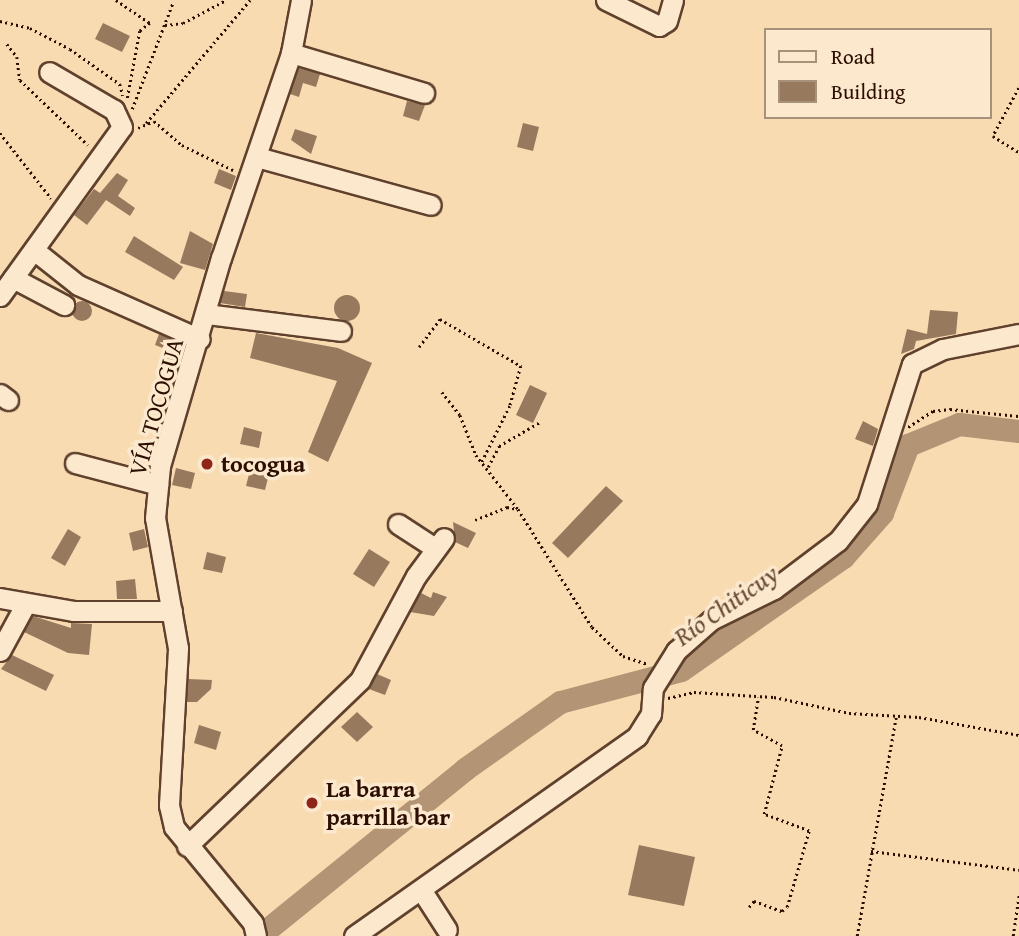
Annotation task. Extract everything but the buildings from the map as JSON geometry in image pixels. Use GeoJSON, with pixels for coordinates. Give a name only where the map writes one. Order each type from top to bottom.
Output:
{"type":"FeatureCollection","features":[{"type":"Feature","properties":{"kind":"street","name":"VÍA TOCOGUA"},"geometry":{"type":"LineString","coordinates":[[254,930],[187,846],[169,805],[178,648],[155,518],[158,485],[207,314],[291,52],[301,0]]}},
{"type":"Feature","properties":{"kind":"street"},"geometry":{"type":"LineString","coordinates":[[606,0],[659,26],[667,21],[673,0]]}},
{"type":"Feature","properties":{"kind":"street"},"geometry":{"type":"LineString","coordinates":[[291,52],[424,93]]}},
{"type":"Feature","properties":{"kind":"street"},"geometry":{"type":"LineString","coordinates":[[0,296],[122,127],[114,110],[49,72]]}},
{"type":"Feature","properties":{"kind":"street"},"geometry":{"type":"LineString","coordinates":[[257,157],[431,205]]}},
{"type":"Feature","properties":{"kind":"street"},"geometry":{"type":"LineString","coordinates":[[34,250],[73,282],[200,339]]}},
{"type":"Feature","properties":{"kind":"street"},"geometry":{"type":"LineString","coordinates":[[13,278],[64,305]]}},
{"type":"Feature","properties":{"kind":"street"},"geometry":{"type":"LineString","coordinates":[[207,314],[341,331]]}},
{"type":"Feature","properties":{"kind":"street"},"geometry":{"type":"LineString","coordinates":[[354,936],[422,891],[637,736],[672,657],[711,620],[774,589],[838,541],[867,503],[912,364],[943,349],[1019,334]]}},
{"type":"Feature","properties":{"kind":"street"},"geometry":{"type":"LineString","coordinates":[[75,463],[158,485]]}},
{"type":"Feature","properties":{"kind":"street"},"geometry":{"type":"LineString","coordinates":[[187,846],[360,680],[439,543],[398,524]]}},
{"type":"Feature","properties":{"kind":"street"},"geometry":{"type":"LineString","coordinates":[[0,597],[25,605],[73,611],[172,611]]}},
{"type":"Feature","properties":{"kind":"street"},"geometry":{"type":"LineString","coordinates":[[0,651],[25,605]]}},
{"type":"Feature","properties":{"kind":"street"},"geometry":{"type":"LineString","coordinates":[[422,891],[447,930]]}},
{"type":"Feature","properties":{"kind":"path"},"geometry":{"type":"LineString","coordinates":[[116,0],[150,23],[140,31],[120,137],[154,121],[166,126],[182,145],[249,178]]}},
{"type":"Feature","properties":{"kind":"path"},"geometry":{"type":"LineString","coordinates":[[165,25],[183,23],[226,0]]}},
{"type":"Feature","properties":{"kind":"path"},"geometry":{"type":"LineString","coordinates":[[144,126],[250,0]]}},
{"type":"Feature","properties":{"kind":"path"},"geometry":{"type":"LineString","coordinates":[[122,127],[173,2]]}},
{"type":"Feature","properties":{"kind":"path"},"geometry":{"type":"LineString","coordinates":[[0,21],[70,49],[123,90]]}},
{"type":"Feature","properties":{"kind":"path"},"geometry":{"type":"LineString","coordinates":[[7,44],[17,57],[20,80],[101,156]]}},
{"type":"Feature","properties":{"kind":"path"},"geometry":{"type":"LineString","coordinates":[[1019,88],[993,136],[1019,152]]}},
{"type":"Feature","properties":{"kind":"path"},"geometry":{"type":"LineString","coordinates":[[0,133],[62,212]]}},
{"type":"Feature","properties":{"kind":"path"},"geometry":{"type":"LineString","coordinates":[[419,346],[440,319],[521,366],[510,406],[482,462]]}},
{"type":"Feature","properties":{"kind":"path"},"geometry":{"type":"LineString","coordinates":[[442,392],[460,415],[482,462],[518,509],[577,609],[606,643],[629,660],[648,664],[672,657]]}},
{"type":"Feature","properties":{"kind":"path"},"geometry":{"type":"LineString","coordinates":[[888,440],[933,411],[1019,416]]}},
{"type":"Feature","properties":{"kind":"path"},"geometry":{"type":"LineString","coordinates":[[488,467],[499,446],[540,422]]}},
{"type":"Feature","properties":{"kind":"path"},"geometry":{"type":"LineString","coordinates":[[475,520],[507,507],[518,509]]}},
{"type":"Feature","properties":{"kind":"path"},"geometry":{"type":"LineString","coordinates":[[655,692],[758,697],[1019,735]]}},
{"type":"Feature","properties":{"kind":"path"},"geometry":{"type":"LineString","coordinates":[[749,907],[754,901],[782,911],[787,908],[809,831],[764,814],[782,746],[752,730],[758,697]]}},
{"type":"Feature","properties":{"kind":"path"},"geometry":{"type":"LineString","coordinates":[[857,936],[896,717]]}},
{"type":"Feature","properties":{"kind":"path"},"geometry":{"type":"LineString","coordinates":[[871,851],[1019,870]]}},
{"type":"Feature","properties":{"kind":"path"},"geometry":{"type":"LineString","coordinates":[[1013,936],[1019,895]]}},
{"type":"Feature","properties":{"kind":"waterway","name":"Río Chiticuy"},"geometry":{"type":"LineString","coordinates":[[259,936],[465,769],[560,702],[681,670],[843,557],[882,513],[908,445],[959,424],[1019,431]]}},
{"type":"Feature","properties":{"kind":"place","name":"tocogua"},"geometry":{"type":"Point","coordinates":[207,464]}},
{"type":"Feature","properties":{"kind":"place","name":"La barra parrilla bar"},"geometry":{"type":"Point","coordinates":[312,803]}}]}
